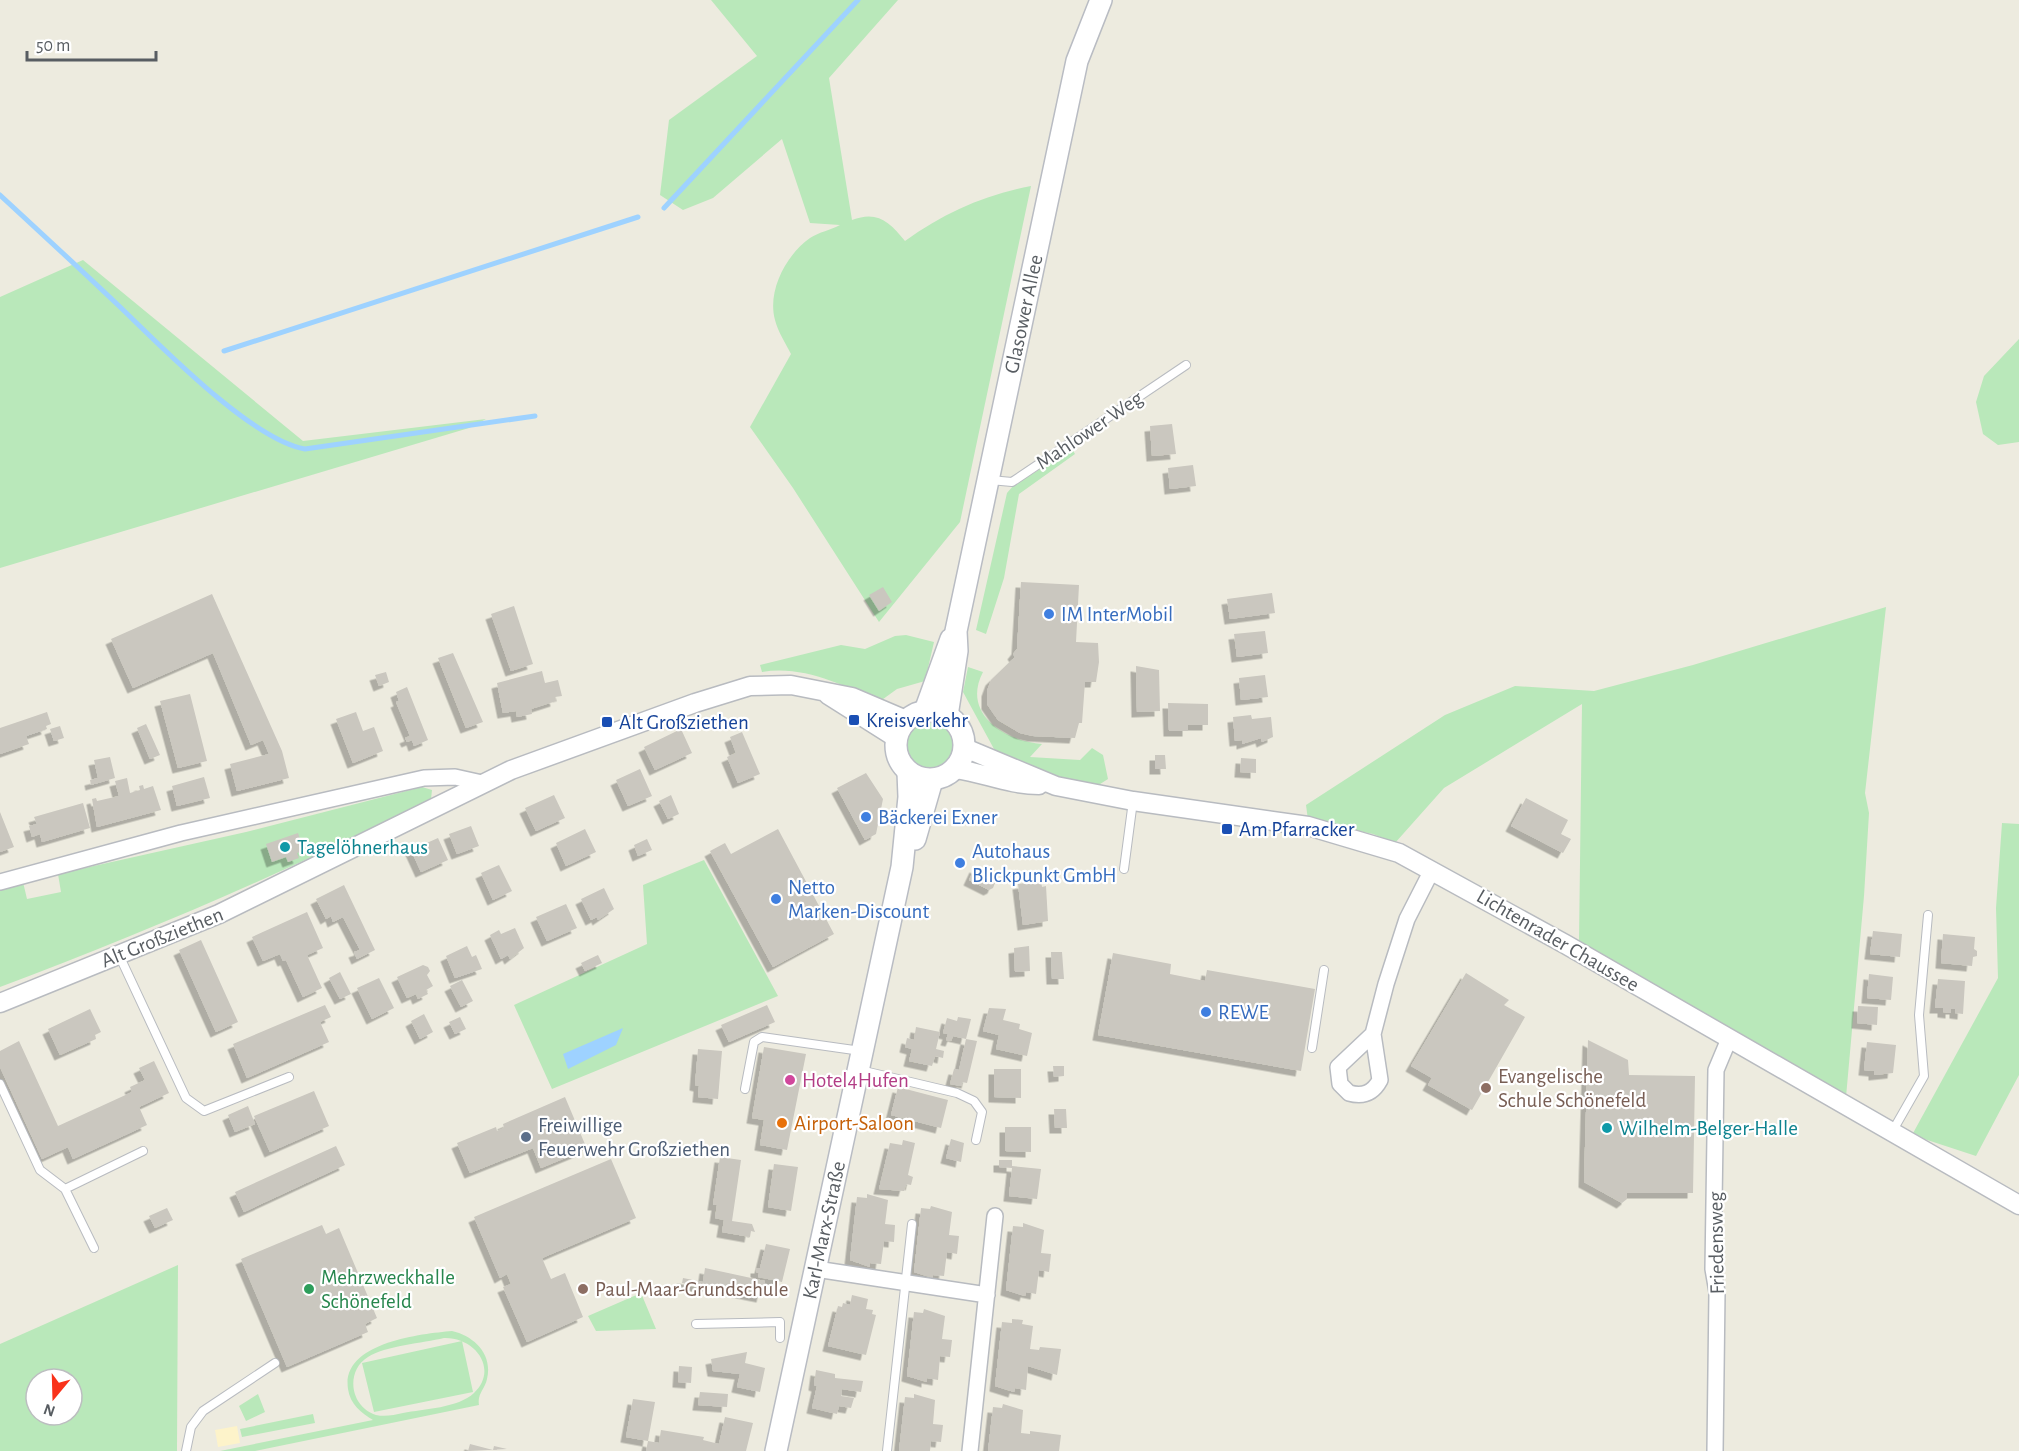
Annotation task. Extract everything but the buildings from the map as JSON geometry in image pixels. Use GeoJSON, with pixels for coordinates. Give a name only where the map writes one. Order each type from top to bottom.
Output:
{"type":"FeatureCollection","features":[{"type":"Feature","properties":{"kind":"main road","name":"Glasower Allee"},"geometry":{"type":"LineString","coordinates":[[947,716],[957,651],[956,631],[1077,61],[1101,0]]}},
{"type":"Feature","properties":{"kind":"main road","name":"Glasower Allee"},"geometry":{"type":"LineString","coordinates":[[909,723],[956,631]]}},
{"type":"Feature","properties":{"kind":"main road"},"geometry":{"type":"LineString","coordinates":[[947,716],[961,729],[965,748],[956,769],[932,780],[919,778],[908,772],[897,756],[909,723],[947,716]]}},
{"type":"Feature","properties":{"kind":"main road","name":"Karl-Marx-Straße"},"geometry":{"type":"LineString","coordinates":[[776,1451],[902,867],[909,797],[908,772]]}},
{"type":"Feature","properties":{"kind":"main road","name":"Karl-Marx-Straße"},"geometry":{"type":"LineString","coordinates":[[902,867],[915,838],[932,780]]}},
{"type":"Feature","properties":{"kind":"street","name":"Alt Großziethen"},"geometry":{"type":"LineString","coordinates":[[0,1003],[219,914],[511,770],[695,703],[750,686],[791,685],[852,697],[909,723]]}},
{"type":"Feature","properties":{"kind":"street","name":"Lichtenrader Chaussee"},"geometry":{"type":"LineString","coordinates":[[965,748],[1056,786]]}},
{"type":"Feature","properties":{"kind":"street","name":"Lichtenrader Chaussee"},"geometry":{"type":"LineString","coordinates":[[956,769],[982,773],[1013,783],[1056,786],[1133,801],[1319,829],[1390,850],[1432,870],[2019,1205]]}},
{"type":"Feature","properties":{"kind":"street"},"geometry":{"type":"LineString","coordinates":[[0,882],[181,833],[424,778],[455,777],[482,783]]}},
{"type":"Feature","properties":{"kind":"street"},"geometry":{"type":"LineString","coordinates":[[1373,1034],[1407,919],[1432,870]]}},
{"type":"Feature","properties":{"kind":"street","name":"Friedensweg"},"geometry":{"type":"LineString","coordinates":[[1715,1451],[1717,1292],[1713,1269],[1716,1070],[1730,1039]]}},
{"type":"Feature","properties":{"kind":"street"},"geometry":{"type":"LineString","coordinates":[[970,1451],[995,1216]]}},
{"type":"Feature","properties":{"kind":"street"},"geometry":{"type":"LineString","coordinates":[[816,1269],[906,1285],[987,1295]]}},
{"type":"Feature","properties":{"kind":"lane","name":"Mahlower Weg"},"geometry":{"type":"LineString","coordinates":[[988,480],[1012,482],[1186,365]]}},
{"type":"Feature","properties":{"kind":"lane"},"geometry":{"type":"LineString","coordinates":[[1124,869],[1133,801]]}},
{"type":"Feature","properties":{"kind":"lane"},"geometry":{"type":"LineString","coordinates":[[1892,1132],[1924,1076],[1918,1015],[1928,915]]}},
{"type":"Feature","properties":{"kind":"lane"},"geometry":{"type":"LineString","coordinates":[[119,955],[186,1098],[204,1111],[289,1077]]}},
{"type":"Feature","properties":{"kind":"lane"},"geometry":{"type":"LineString","coordinates":[[1312,1048],[1324,970]]}},
{"type":"Feature","properties":{"kind":"lane"},"geometry":{"type":"LineString","coordinates":[[745,1089],[754,1042],[762,1037],[860,1061],[974,1101],[982,1112],[976,1140]]}},
{"type":"Feature","properties":{"kind":"lane"},"geometry":{"type":"LineString","coordinates":[[0,1084],[40,1170],[65,1189],[94,1248]]}},
{"type":"Feature","properties":{"kind":"lane"},"geometry":{"type":"LineString","coordinates":[[65,1189],[143,1151]]}},
{"type":"Feature","properties":{"kind":"lane"},"geometry":{"type":"LineString","coordinates":[[887,1451],[912,1224]]}},
{"type":"Feature","properties":{"kind":"lane"},"geometry":{"type":"LineString","coordinates":[[696,1324],[780,1322],[780,1338]]}},
{"type":"Feature","properties":{"kind":"lane"},"geometry":{"type":"LineString","coordinates":[[186,1451],[191,1427],[203,1411],[275,1363]]}},
{"type":"Feature","properties":{"kind":"green space"},"geometry":{"type":"Polygon","coordinates":[[[711,0],[898,0],[829,78],[852,220],[869,216],[876,217],[888,223],[905,241],[965,206],[997,194],[1031,186],[960,522],[879,622],[793,488],[750,427],[791,354],[778,329],[773,309],[780,275],[801,245],[810,238],[840,225],[810,223],[782,139],[713,198],[683,210],[660,195],[669,120],[757,56],[711,0]]]}},
{"type":"Feature","properties":{"kind":"green space"},"geometry":{"type":"Polygon","coordinates":[[[83,260],[303,441],[486,419],[469,428],[0,568],[0,297],[83,260]]]}},
{"type":"Feature","properties":{"kind":"green space"},"geometry":{"type":"Polygon","coordinates":[[[2019,339],[2019,442],[1998,445],[1983,434],[1976,402],[1984,376],[2019,339]]]}},
{"type":"Feature","properties":{"kind":"green space"},"geometry":{"type":"Polygon","coordinates":[[[1072,449],[1075,454],[1019,494],[1004,578],[986,634],[976,630],[1007,493],[1013,486],[1072,449]]]}},
{"type":"Feature","properties":{"kind":"green space"},"geometry":{"type":"Polygon","coordinates":[[[1886,607],[1865,793],[1869,813],[1864,896],[1846,1097],[1579,943],[1582,704],[1444,788],[1395,843],[1373,834],[1308,820],[1306,805],[1445,715],[1515,686],[1594,691],[1693,665],[1886,607]]]}},
{"type":"Feature","properties":{"kind":"green space"},"geometry":{"type":"Polygon","coordinates":[[[906,635],[934,642],[925,681],[897,689],[879,702],[851,689],[808,674],[793,671],[762,672],[760,665],[841,645],[865,649],[895,636],[906,635]]]}},
{"type":"Feature","properties":{"kind":"green space"},"geometry":{"type":"Polygon","coordinates":[[[968,667],[983,672],[978,687],[978,701],[990,723],[1014,737],[1042,744],[1030,757],[1080,760],[1092,748],[1103,755],[1108,779],[1097,786],[1059,779],[1000,760],[963,692],[968,667]]]}},
{"type":"Feature","properties":{"kind":"green space"},"geometry":{"type":"Polygon","coordinates":[[[925,722],[935,722],[947,729],[954,741],[954,751],[947,763],[935,770],[925,770],[910,759],[906,751],[906,741],[917,726],[925,722]]]}},
{"type":"Feature","properties":{"kind":"green space"},"geometry":{"type":"Polygon","coordinates":[[[422,787],[432,790],[431,799],[325,851],[164,922],[0,987],[0,889],[23,882],[27,899],[61,892],[58,874],[246,832],[422,787]]]}},
{"type":"Feature","properties":{"kind":"green space"},"geometry":{"type":"Polygon","coordinates":[[[2002,823],[2019,824],[2019,1075],[1976,1156],[1912,1135],[1998,978],[1996,908],[2002,823]]]}},
{"type":"Feature","properties":{"kind":"green space"},"geometry":{"type":"Polygon","coordinates":[[[704,860],[778,996],[552,1089],[514,1005],[647,944],[643,885],[704,860]]]}},
{"type":"Feature","properties":{"kind":"green space"},"geometry":{"type":"Polygon","coordinates":[[[178,1265],[177,1451],[0,1451],[0,1344],[178,1265]]]}},
{"type":"Feature","properties":{"kind":"green space"},"geometry":{"type":"Polygon","coordinates":[[[641,1293],[656,1329],[596,1331],[588,1316],[641,1293]]]}},
{"type":"Feature","properties":{"kind":"green space"},"geometry":{"type":"Polygon","coordinates":[[[452,1331],[474,1342],[484,1354],[487,1362],[486,1383],[479,1398],[479,1405],[255,1451],[220,1451],[373,1420],[357,1408],[349,1394],[349,1373],[357,1361],[369,1351],[385,1344],[421,1335],[452,1331]],[[444,1338],[404,1345],[368,1357],[361,1363],[354,1379],[356,1397],[361,1405],[376,1415],[386,1416],[440,1407],[467,1398],[481,1384],[484,1365],[474,1349],[455,1339],[444,1338]]]}},
{"type":"Feature","properties":{"kind":"green space"},"geometry":{"type":"Polygon","coordinates":[[[462,1341],[473,1392],[374,1412],[362,1363],[462,1341]]]}},
{"type":"Feature","properties":{"kind":"green space"},"geometry":{"type":"Polygon","coordinates":[[[258,1394],[265,1412],[246,1421],[239,1406],[258,1394]]]}},
{"type":"Feature","properties":{"kind":"green space"},"geometry":{"type":"Polygon","coordinates":[[[313,1414],[315,1423],[242,1437],[240,1429],[313,1414]]]}},
{"type":"Feature","properties":{"kind":"sand"},"geometry":{"type":"Polygon","coordinates":[[[237,1426],[240,1443],[218,1447],[215,1430],[237,1426]]]}},
{"type":"Feature","properties":{"kind":"water"},"geometry":{"type":"Polygon","coordinates":[[[623,1028],[616,1045],[568,1069],[563,1054],[623,1028]]]}},
{"type":"Feature","properties":{"kind":"waterway"},"geometry":{"type":"LineString","coordinates":[[664,208],[858,0]]}},
{"type":"Feature","properties":{"kind":"waterway"},"geometry":{"type":"LineString","coordinates":[[0,195],[207,388],[233,410],[283,442],[305,449],[535,416]]}},
{"type":"Feature","properties":{"kind":"waterway"},"geometry":{"type":"LineString","coordinates":[[224,351],[638,217]]}},
{"type":"Feature","properties":{"kind":"place","name":"IM InterMobil"},"geometry":{"type":"Point","coordinates":[1049,614]}},
{"type":"Feature","properties":{"kind":"place","name":"Kreisverkehr"},"geometry":{"type":"Point","coordinates":[854,720]}},
{"type":"Feature","properties":{"kind":"place","name":"Alt Großziethen"},"geometry":{"type":"Point","coordinates":[607,722]}},
{"type":"Feature","properties":{"kind":"place","name":"Bäckerei Exner"},"geometry":{"type":"Point","coordinates":[866,817]}},
{"type":"Feature","properties":{"kind":"place","name":"Am Pfarracker"},"geometry":{"type":"Point","coordinates":[1227,829]}},
{"type":"Feature","properties":{"kind":"place","name":"Tagelöhnerhaus"},"geometry":{"type":"Point","coordinates":[285,847]}},
{"type":"Feature","properties":{"kind":"place","name":"Autohaus Blickpunkt GmbH"},"geometry":{"type":"Point","coordinates":[960,863]}},
{"type":"Feature","properties":{"kind":"place","name":"Netto Marken-Discount"},"geometry":{"type":"Point","coordinates":[776,899]}},
{"type":"Feature","properties":{"kind":"place","name":"REWE"},"geometry":{"type":"Point","coordinates":[1206,1012]}},
{"type":"Feature","properties":{"kind":"place","name":"Hotel4Hufen"},"geometry":{"type":"Point","coordinates":[790,1080]}},
{"type":"Feature","properties":{"kind":"place","name":"Evangelische Schule Schönefeld"},"geometry":{"type":"Point","coordinates":[1486,1088]}},
{"type":"Feature","properties":{"kind":"place","name":"Airport-Saloon"},"geometry":{"type":"Point","coordinates":[782,1123]}},
{"type":"Feature","properties":{"kind":"place","name":"Wilhelm-Belger-Halle"},"geometry":{"type":"Point","coordinates":[1607,1128]}},
{"type":"Feature","properties":{"kind":"place","name":"Freiwillige Feuerwehr Großziethen"},"geometry":{"type":"Point","coordinates":[526,1137]}},
{"type":"Feature","properties":{"kind":"place","name":"Mehrzweckhalle Schönefeld"},"geometry":{"type":"Point","coordinates":[309,1289]}},
{"type":"Feature","properties":{"kind":"place","name":"Paul-Maar-Grundschule"},"geometry":{"type":"Point","coordinates":[583,1289]}}]}
